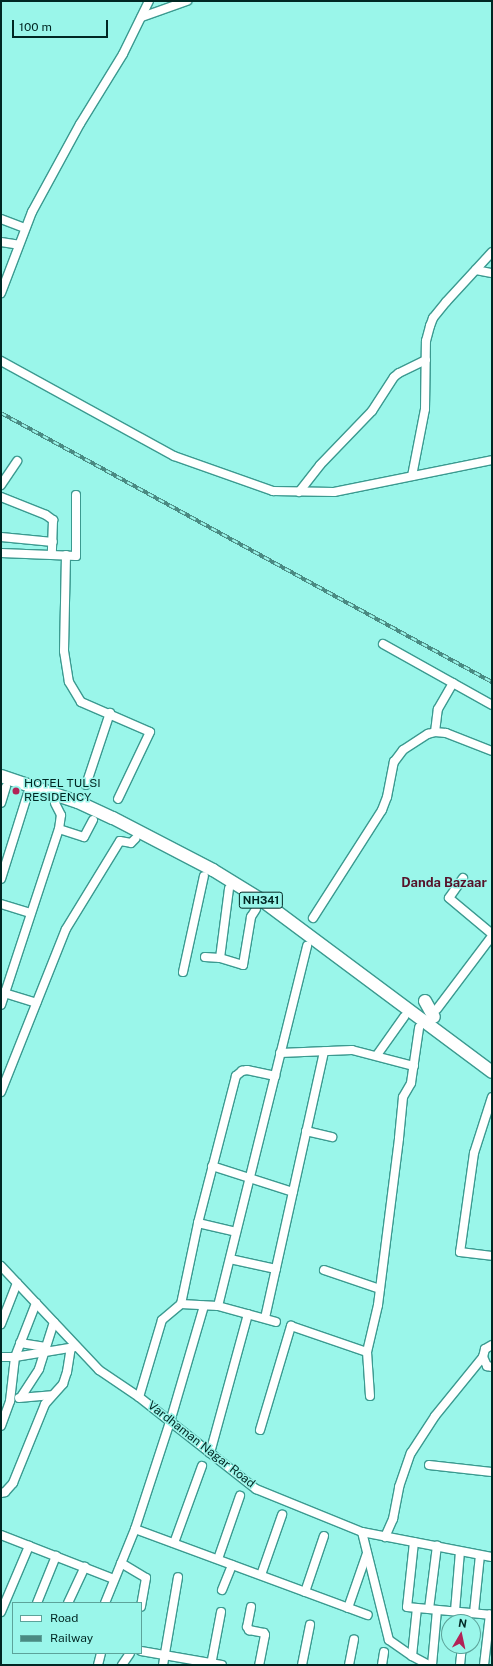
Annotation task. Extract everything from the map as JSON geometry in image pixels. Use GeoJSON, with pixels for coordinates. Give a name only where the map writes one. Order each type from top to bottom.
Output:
{"type":"FeatureCollection","features":[{"type":"Feature","properties":{"kind":"highway"},"geometry":{"type":"LineString","coordinates":[[6,781],[28,793]]}},
{"type":"Feature","properties":{"kind":"highway","name":"NH341"},"geometry":{"type":"LineString","coordinates":[[6,781],[165,844],[254,896],[410,1016],[492,1072]]}},
{"type":"Feature","properties":{"kind":"highway","name":"NH341"},"geometry":{"type":"LineString","coordinates":[[97,816],[116,830]]}},
{"type":"Feature","properties":{"kind":"highway","name":"NH341"},"geometry":{"type":"LineString","coordinates":[[254,896],[256,908]]}},
{"type":"Feature","properties":{"kind":"highway"},"geometry":{"type":"LineString","coordinates":[[425,1001],[435,1013]]}},
{"type":"Feature","properties":{"kind":"highway"},"geometry":{"type":"LineString","coordinates":[[410,1016],[419,1028]]}},
{"type":"Feature","properties":{"kind":"street"},"geometry":{"type":"LineString","coordinates":[[1,293],[25,228],[55,167],[123,54],[149,1]]}},
{"type":"Feature","properties":{"kind":"street"},"geometry":{"type":"LineString","coordinates":[[142,17],[187,1]]}},
{"type":"Feature","properties":{"kind":"street"},"geometry":{"type":"LineString","coordinates":[[1,219],[25,228]]}},
{"type":"Feature","properties":{"kind":"street"},"geometry":{"type":"LineString","coordinates":[[1,242],[19,245]]}},
{"type":"Feature","properties":{"kind":"street"},"geometry":{"type":"LineString","coordinates":[[412,476],[426,403],[426,341],[433,318],[492,252]]}},
{"type":"Feature","properties":{"kind":"street"},"geometry":{"type":"LineString","coordinates":[[476,270],[492,273]]}},
{"type":"Feature","properties":{"kind":"street"},"geometry":{"type":"LineString","coordinates":[[299,492],[324,460],[372,411],[394,377],[399,372],[426,360]]}},
{"type":"Feature","properties":{"kind":"street"},"geometry":{"type":"LineString","coordinates":[[1,361],[174,456],[273,491],[334,492],[492,460]]}},
{"type":"Feature","properties":{"kind":"street"},"geometry":{"type":"LineString","coordinates":[[1,485],[17,460]]}},
{"type":"Feature","properties":{"kind":"street"},"geometry":{"type":"LineString","coordinates":[[1,553],[76,556],[76,495]]}},
{"type":"Feature","properties":{"kind":"street"},"geometry":{"type":"LineString","coordinates":[[1,497],[46,515],[54,520],[52,555]]}},
{"type":"Feature","properties":{"kind":"street"},"geometry":{"type":"LineString","coordinates":[[1,537],[53,542]]}},
{"type":"Feature","properties":{"kind":"street"},"geometry":{"type":"LineString","coordinates":[[66,555],[64,651],[69,682],[82,702],[110,713],[150,732],[118,799]]}},
{"type":"Feature","properties":{"kind":"street"},"geometry":{"type":"LineString","coordinates":[[383,644],[492,706]]}},
{"type":"Feature","properties":{"kind":"street"},"geometry":{"type":"LineString","coordinates":[[435,732],[438,709],[442,699],[453,683]]}},
{"type":"Feature","properties":{"kind":"street"},"geometry":{"type":"LineString","coordinates":[[86,785],[110,713]]}},
{"type":"Feature","properties":{"kind":"street"},"geometry":{"type":"LineString","coordinates":[[313,918],[382,810],[389,791],[394,762],[399,754],[428,734],[435,732],[446,733],[492,751]]}},
{"type":"Feature","properties":{"kind":"street"},"geometry":{"type":"LineString","coordinates":[[1,803],[6,781]]}},
{"type":"Feature","properties":{"kind":"street"},"geometry":{"type":"LineString","coordinates":[[1,879],[28,793]]}},
{"type":"Feature","properties":{"kind":"street"},"geometry":{"type":"LineString","coordinates":[[1,1005],[3,993],[59,829],[61,815],[55,803]]}},
{"type":"Feature","properties":{"kind":"street"},"geometry":{"type":"LineString","coordinates":[[59,829],[84,837],[97,816]]}},
{"type":"Feature","properties":{"kind":"street"},"geometry":{"type":"LineString","coordinates":[[1,1092],[3,1080],[66,929],[120,841],[131,843],[135,839]]}},
{"type":"Feature","properties":{"kind":"street"},"geometry":{"type":"LineString","coordinates":[[183,972],[204,876]]}},
{"type":"Feature","properties":{"kind":"street"},"geometry":{"type":"LineString","coordinates":[[435,1013],[492,935],[449,898],[463,878]]}},
{"type":"Feature","properties":{"kind":"street"},"geometry":{"type":"LineString","coordinates":[[220,958],[229,889]]}},
{"type":"Feature","properties":{"kind":"street"},"geometry":{"type":"LineString","coordinates":[[1,904],[31,913]]}},
{"type":"Feature","properties":{"kind":"street"},"geometry":{"type":"LineString","coordinates":[[205,958],[220,958],[243,965],[251,917],[256,908]]}},
{"type":"Feature","properties":{"kind":"street"},"geometry":{"type":"LineString","coordinates":[[218,1306],[307,946]]}},
{"type":"Feature","properties":{"kind":"street"},"geometry":{"type":"LineString","coordinates":[[3,993],[36,1003]]}},
{"type":"Feature","properties":{"kind":"street"},"geometry":{"type":"LineString","coordinates":[[377,1055],[410,1016]]}},
{"type":"Feature","properties":{"kind":"street"},"geometry":{"type":"LineString","coordinates":[[370,1396],[367,1352],[380,1289],[403,1097],[411,1083],[419,1028]]}},
{"type":"Feature","properties":{"kind":"street"},"geometry":{"type":"LineString","coordinates":[[280,1053],[352,1050],[377,1055],[414,1066]]}},
{"type":"Feature","properties":{"kind":"street"},"geometry":{"type":"LineString","coordinates":[[265,1318],[324,1051]]}},
{"type":"Feature","properties":{"kind":"street"},"geometry":{"type":"LineString","coordinates":[[139,1397],[162,1320],[181,1304],[212,1166],[238,1073],[246,1070],[275,1076]]}},
{"type":"Feature","properties":{"kind":"street"},"geometry":{"type":"LineString","coordinates":[[492,1097],[474,1152],[460,1252],[492,1256]]}},
{"type":"Feature","properties":{"kind":"street"},"geometry":{"type":"LineString","coordinates":[[306,1131],[332,1137]]}},
{"type":"Feature","properties":{"kind":"street"},"geometry":{"type":"LineString","coordinates":[[212,1166],[293,1192]]}},
{"type":"Feature","properties":{"kind":"street"},"geometry":{"type":"LineString","coordinates":[[198,1223],[236,1232]]}},
{"type":"Feature","properties":{"kind":"street"},"geometry":{"type":"LineString","coordinates":[[230,1259],[276,1269]]}},
{"type":"Feature","properties":{"kind":"street","name":"Vardhaman Nagar Road"},"geometry":{"type":"LineString","coordinates":[[1,1266],[54,1322],[74,1347],[99,1370],[139,1397],[256,1489],[362,1532],[492,1557]]}},
{"type":"Feature","properties":{"kind":"street"},"geometry":{"type":"LineString","coordinates":[[324,1270],[380,1289]]}},
{"type":"Feature","properties":{"kind":"street"},"geometry":{"type":"LineString","coordinates":[[1,1324],[17,1283]]}},
{"type":"Feature","properties":{"kind":"street"},"geometry":{"type":"LineString","coordinates":[[1,1425],[10,1400],[15,1357],[36,1303]]}},
{"type":"Feature","properties":{"kind":"street"},"geometry":{"type":"LineString","coordinates":[[181,1304],[218,1306],[276,1322]]}},
{"type":"Feature","properties":{"kind":"street"},"geometry":{"type":"LineString","coordinates":[[105,1602],[134,1529],[170,1422],[204,1306]]}},
{"type":"Feature","properties":{"kind":"street"},"geometry":{"type":"LineString","coordinates":[[210,1454],[248,1314]]}},
{"type":"Feature","properties":{"kind":"street"},"geometry":{"type":"LineString","coordinates":[[21,1397],[33,1380],[54,1322]]}},
{"type":"Feature","properties":{"kind":"street"},"geometry":{"type":"LineString","coordinates":[[260,1430],[290,1326],[367,1352]]}},
{"type":"Feature","properties":{"kind":"street"},"geometry":{"type":"LineString","coordinates":[[20,1343],[45,1350]]}},
{"type":"Feature","properties":{"kind":"street"},"geometry":{"type":"LineString","coordinates":[[385,1537],[393,1520],[400,1487],[411,1453],[435,1416],[482,1357],[485,1349],[492,1346]]}},
{"type":"Feature","properties":{"kind":"street"},"geometry":{"type":"LineString","coordinates":[[1,1357],[15,1357],[45,1350],[74,1347],[62,1384],[52,1395],[40,1415],[13,1483],[5,1492],[1,1493]]}},
{"type":"Feature","properties":{"kind":"street"},"geometry":{"type":"LineString","coordinates":[[482,1357],[487,1366],[492,1367]]}},
{"type":"Feature","properties":{"kind":"street"},"geometry":{"type":"LineString","coordinates":[[10,1400],[21,1397],[52,1395]]}},
{"type":"Feature","properties":{"kind":"street"},"geometry":{"type":"LineString","coordinates":[[429,1465],[492,1472]]}},
{"type":"Feature","properties":{"kind":"street"},"geometry":{"type":"LineString","coordinates":[[174,1543],[202,1466]]}},
{"type":"Feature","properties":{"kind":"street"},"geometry":{"type":"LineString","coordinates":[[218,1559],[240,1496]]}},
{"type":"Feature","properties":{"kind":"street"},"geometry":{"type":"LineString","coordinates":[[261,1575],[282,1515]]}},
{"type":"Feature","properties":{"kind":"street"},"geometry":{"type":"LineString","coordinates":[[134,1529],[368,1615]]}},
{"type":"Feature","properties":{"kind":"street"},"geometry":{"type":"LineString","coordinates":[[362,1532],[390,1640],[412,1656],[428,1665]]}},
{"type":"Feature","properties":{"kind":"street"},"geometry":{"type":"LineString","coordinates":[[1,1536],[114,1579]]}},
{"type":"Feature","properties":{"kind":"street"},"geometry":{"type":"LineString","coordinates":[[306,1592],[324,1536]]}},
{"type":"Feature","properties":{"kind":"street"},"geometry":{"type":"LineString","coordinates":[[414,1542],[407,1606],[433,1610],[491,1615],[484,1665]]}},
{"type":"Feature","properties":{"kind":"street"},"geometry":{"type":"LineString","coordinates":[[1,1612],[29,1546]]}},
{"type":"Feature","properties":{"kind":"street"},"geometry":{"type":"LineString","coordinates":[[432,1665],[433,1610],[437,1546]]}},
{"type":"Feature","properties":{"kind":"street"},"geometry":{"type":"LineString","coordinates":[[455,1611],[460,1551]]}},
{"type":"Feature","properties":{"kind":"street"},"geometry":{"type":"LineString","coordinates":[[348,1608],[367,1552]]}},
{"type":"Feature","properties":{"kind":"street"},"geometry":{"type":"LineString","coordinates":[[470,1613],[480,1555]]}},
{"type":"Feature","properties":{"kind":"street"},"geometry":{"type":"LineString","coordinates":[[37,1602],[56,1556]]}},
{"type":"Feature","properties":{"kind":"street"},"geometry":{"type":"LineString","coordinates":[[121,1563],[146,1578],[142,1602]]}},
{"type":"Feature","properties":{"kind":"street"},"geometry":{"type":"LineString","coordinates":[[222,1590],[232,1565]]}},
{"type":"Feature","properties":{"kind":"street"},"geometry":{"type":"LineString","coordinates":[[68,1602],[84,1567]]}},
{"type":"Feature","properties":{"kind":"street"},"geometry":{"type":"LineString","coordinates":[[163,1665],[178,1577]]}},
{"type":"Feature","properties":{"kind":"street"},"geometry":{"type":"LineString","coordinates":[[250,1607],[247,1627],[249,1630],[264,1633],[265,1635],[259,1665]]}},
{"type":"Feature","properties":{"kind":"street"},"geometry":{"type":"LineString","coordinates":[[412,1656],[417,1608]]}},
{"type":"Feature","properties":{"kind":"street"},"geometry":{"type":"LineString","coordinates":[[211,1664],[222,1612]]}},
{"type":"Feature","properties":{"kind":"street"},"geometry":{"type":"LineString","coordinates":[[302,1665],[310,1625]]}},
{"type":"Feature","properties":{"kind":"street"},"geometry":{"type":"LineString","coordinates":[[349,1665],[354,1638]]}},
{"type":"Feature","properties":{"kind":"street"},"geometry":{"type":"LineString","coordinates":[[142,1651],[222,1665]]}},
{"type":"Feature","properties":{"kind":"street"},"geometry":{"type":"LineString","coordinates":[[382,1665],[384,1652]]}},
{"type":"Feature","properties":{"kind":"street"},"geometry":{"type":"LineString","coordinates":[[98,1665],[101,1654]]}},
{"type":"Feature","properties":{"kind":"street"},"geometry":{"type":"LineString","coordinates":[[122,1665],[129,1654]]}},
{"type":"Feature","properties":{"kind":"street"},"geometry":{"type":"LineString","coordinates":[[460,1665],[461,1654]]}},
{"type":"Feature","properties":{"kind":"railway"},"geometry":{"type":"LineString","coordinates":[[1,413],[492,682]]}},
{"type":"Feature","properties":{"kind":"place","name":"HOTEL TULSI RESIDENCY"},"geometry":{"type":"Point","coordinates":[16,791]}},
{"type":"Feature","properties":{"kind":"district","name":"Danda Bazaar"},"geometry":{"type":"Point","coordinates":[444,883]}}]}
